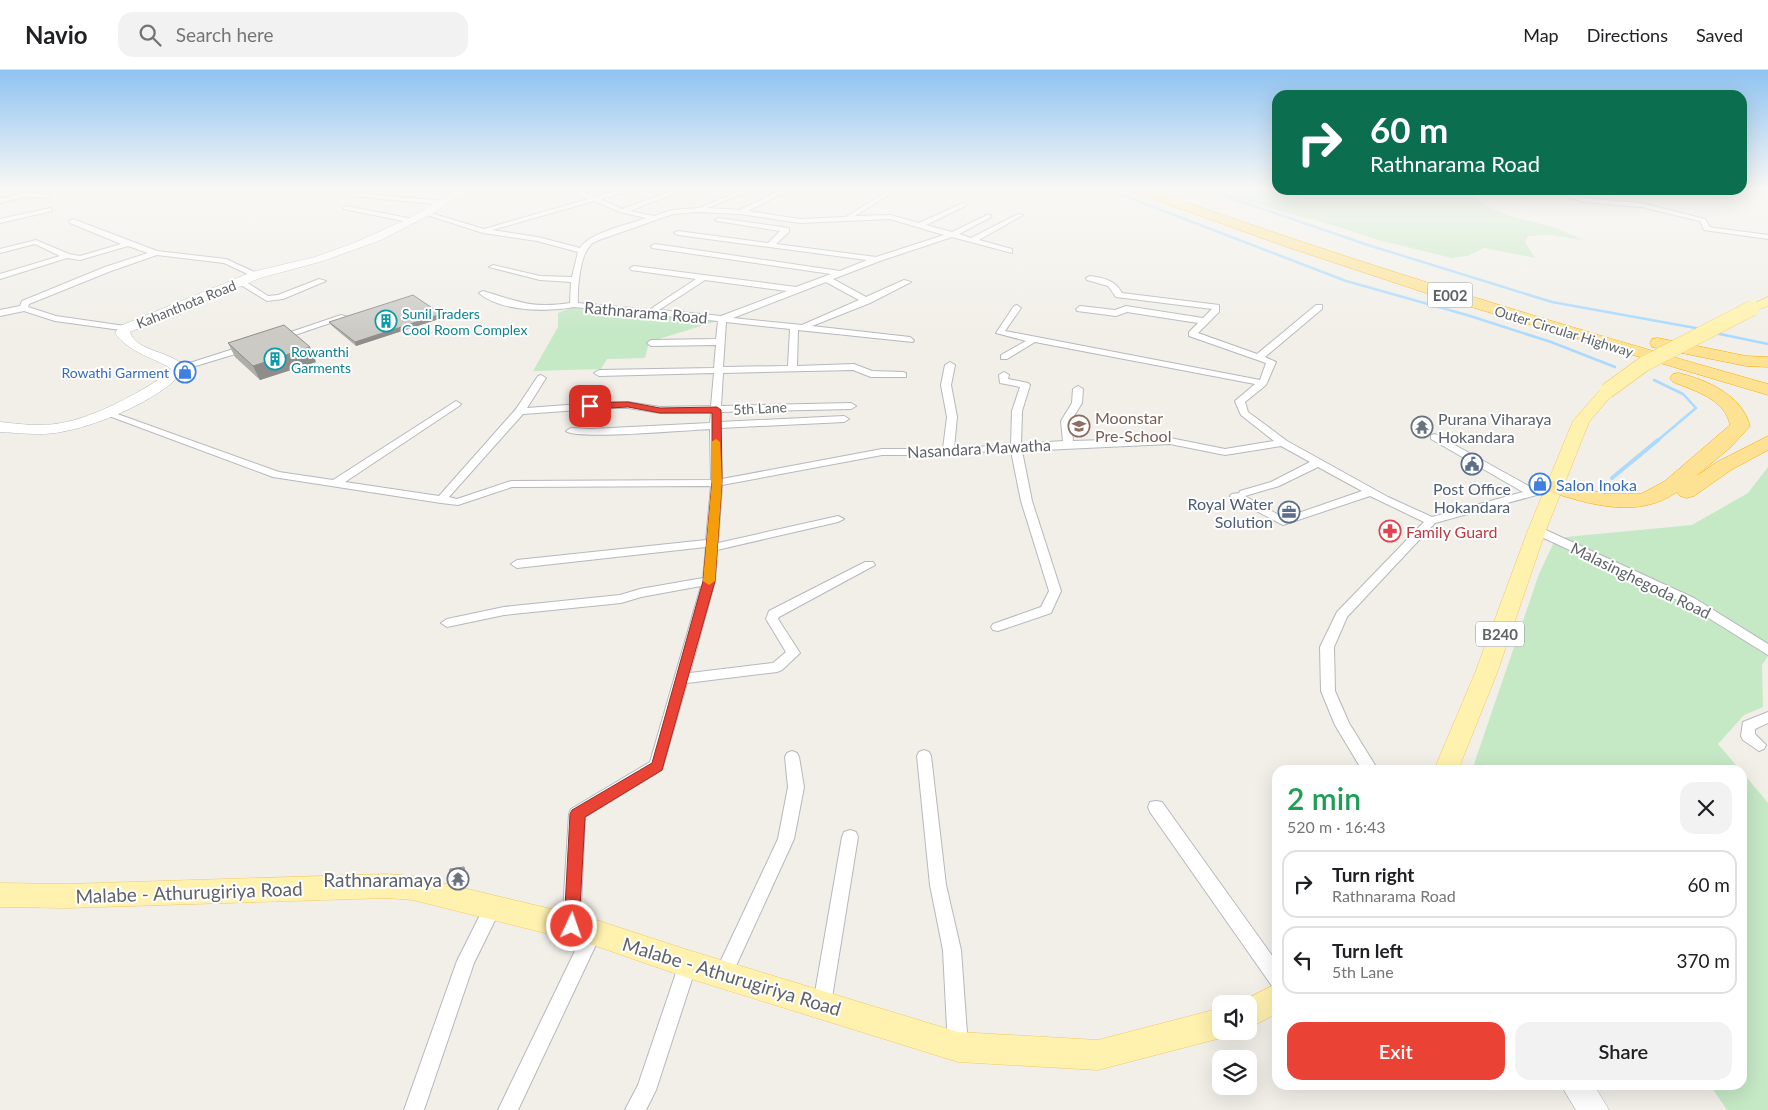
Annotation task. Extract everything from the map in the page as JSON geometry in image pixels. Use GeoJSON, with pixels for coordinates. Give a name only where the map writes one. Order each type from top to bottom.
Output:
{"type":"FeatureCollection","features":[{"type":"Feature","properties":{"kind":"highway","name":"Outer Circular Highway"},"geometry":{"type":"LineString","coordinates":[[1273,237],[1546,326],[1768,390]]}},
{"type":"Feature","properties":{"kind":"highway","name":"Outer Circular Highway"},"geometry":{"type":"LineString","coordinates":[[1289,237],[1486,302],[1768,384]]}},
{"type":"Feature","properties":{"kind":"highway"},"geometry":{"type":"LineString","coordinates":[[1397,278],[1678,377],[1719,397],[1729,404],[1740,419],[1740,426],[1735,433],[1704,460],[1652,497],[1631,500],[1607,500],[1546,492]]}},
{"type":"Feature","properties":{"kind":"highway"},"geometry":{"type":"LineString","coordinates":[[1486,302],[1698,352],[1746,361],[1768,362]]}},
{"type":"Feature","properties":{"kind":"highway"},"geometry":{"type":"LineString","coordinates":[[1546,492],[1610,510],[1638,511],[1666,506],[1724,466],[1768,442]]}},
{"type":"Feature","properties":{"kind":"main road","name":"Kahanthota Road"},"geometry":{"type":"LineString","coordinates":[[179,368],[170,361],[129,344],[122,333],[125,330],[257,275],[319,259],[378,237]]}},
{"type":"Feature","properties":{"kind":"main road","name":"B240"},"geometry":{"type":"LineString","coordinates":[[1448,765],[1486,673],[1537,530],[1546,492],[1581,421],[1607,391],[1644,364],[1768,301]]}},
{"type":"Feature","properties":{"kind":"main road"},"geometry":{"type":"LineString","coordinates":[[0,427],[37,429],[63,427],[106,413],[166,382],[177,373],[179,368]]}},
{"type":"Feature","properties":{"kind":"main road","name":"Malabe - Athurugiriya Road"},"geometry":{"type":"LineString","coordinates":[[0,895],[67,896],[386,886],[413,888],[582,929],[688,964],[958,1047],[1098,1055],[1212,1025]]}},
{"type":"Feature","properties":{"kind":"main road"},"geometry":{"type":"LineString","coordinates":[[1257,1009],[1272,1000]]}},
{"type":"Feature","properties":{"kind":"main road"},"geometry":{"type":"LineString","coordinates":[[1580,1090],[1594,1110]]}},
{"type":"Feature","properties":{"kind":"street"},"geometry":{"type":"LineString","coordinates":[[110,237],[156,253],[226,261],[257,275]]}},
{"type":"Feature","properties":{"kind":"street"},"geometry":{"type":"LineString","coordinates":[[521,237],[538,239],[582,251],[587,243],[600,237]]}},
{"type":"Feature","properties":{"kind":"street"},"geometry":{"type":"LineString","coordinates":[[705,237],[877,259]]}},
{"type":"Feature","properties":{"kind":"street"},"geometry":{"type":"LineString","coordinates":[[770,245],[779,237]]}},
{"type":"Feature","properties":{"kind":"street"},"geometry":{"type":"LineString","coordinates":[[722,319],[877,259],[946,237]]}},
{"type":"Feature","properties":{"kind":"street"},"geometry":{"type":"LineString","coordinates":[[962,237],[1009,251]]}},
{"type":"Feature","properties":{"kind":"street"},"geometry":{"type":"LineString","coordinates":[[973,240],[980,237]]}},
{"type":"Feature","properties":{"kind":"street"},"geometry":{"type":"LineString","coordinates":[[0,251],[36,242],[67,256],[80,258],[128,244]]}},
{"type":"Feature","properties":{"kind":"street"},"geometry":{"type":"LineString","coordinates":[[654,246],[841,273]]}},
{"type":"Feature","properties":{"kind":"street","name":"Rathnarama Road"},"geometry":{"type":"LineString","coordinates":[[582,251],[573,291],[574,305],[722,319],[715,426],[717,482],[709,581],[658,766],[578,814],[582,929]]}},
{"type":"Feature","properties":{"kind":"street"},"geometry":{"type":"LineString","coordinates":[[24,308],[25,303],[37,297],[108,269],[156,253]]}},
{"type":"Feature","properties":{"kind":"street"},"geometry":{"type":"LineString","coordinates":[[0,278],[67,256]]}},
{"type":"Feature","properties":{"kind":"street"},"geometry":{"type":"LineString","coordinates":[[493,268],[540,278],[576,280]]}},
{"type":"Feature","properties":{"kind":"street"},"geometry":{"type":"LineString","coordinates":[[634,268],[801,290]]}},
{"type":"Feature","properties":{"kind":"street"},"geometry":{"type":"LineString","coordinates":[[649,313],[704,277]]}},
{"type":"Feature","properties":{"kind":"street"},"geometry":{"type":"LineString","coordinates":[[1090,278],[1110,282],[1116,287],[1119,295],[1216,308],[1192,334],[1271,362],[1263,383],[1240,401],[1244,413],[1283,442],[1371,492],[1431,521]]}},
{"type":"Feature","properties":{"kind":"street"},"geometry":{"type":"LineString","coordinates":[[827,279],[867,300]]}},
{"type":"Feature","properties":{"kind":"street"},"geometry":{"type":"LineString","coordinates":[[240,282],[267,299],[280,297],[322,281]]}},
{"type":"Feature","properties":{"kind":"street"},"geometry":{"type":"LineString","coordinates":[[806,327],[907,282]]}},
{"type":"Feature","properties":{"kind":"street"},"geometry":{"type":"LineString","coordinates":[[483,293],[518,306],[545,308],[574,305]]}},
{"type":"Feature","properties":{"kind":"street"},"geometry":{"type":"LineString","coordinates":[[1258,358],[1319,307]]}},
{"type":"Feature","properties":{"kind":"street"},"geometry":{"type":"LineString","coordinates":[[0,313],[24,308],[55,318],[125,330]]}},
{"type":"Feature","properties":{"kind":"street"},"geometry":{"type":"LineString","coordinates":[[1017,308],[1000,333],[1263,383]]}},
{"type":"Feature","properties":{"kind":"street"},"geometry":{"type":"LineString","coordinates":[[1080,309],[1116,313],[1126,309],[1204,321]]}},
{"type":"Feature","properties":{"kind":"street"},"geometry":{"type":"LineString","coordinates":[[264,342],[350,316]]}},
{"type":"Feature","properties":{"kind":"street"},"geometry":{"type":"LineString","coordinates":[[722,319],[910,340]]}},
{"type":"Feature","properties":{"kind":"street"},"geometry":{"type":"LineString","coordinates":[[792,369],[794,326]]}},
{"type":"Feature","properties":{"kind":"street"},"geometry":{"type":"LineString","coordinates":[[1004,357],[1033,340]]}},
{"type":"Feature","properties":{"kind":"street"},"geometry":{"type":"LineString","coordinates":[[651,343],[720,342]]}},
{"type":"Feature","properties":{"kind":"street"},"geometry":{"type":"LineString","coordinates":[[179,368],[255,345]]}},
{"type":"Feature","properties":{"kind":"street"},"geometry":{"type":"LineString","coordinates":[[948,452],[952,417],[946,385],[950,364]]}},
{"type":"Feature","properties":{"kind":"street"},"geometry":{"type":"LineString","coordinates":[[599,373],[718,372],[854,367],[871,374],[903,374]]}},
{"type":"Feature","properties":{"kind":"street"},"geometry":{"type":"LineString","coordinates":[[998,627],[1046,610],[1055,591],[1025,491],[1016,448],[1017,412],[1026,385],[1003,381],[1004,375]]}},
{"type":"Feature","properties":{"kind":"street"},"geometry":{"type":"LineString","coordinates":[[441,500],[520,411],[541,378]]}},
{"type":"Feature","properties":{"kind":"street"},"geometry":{"type":"LineString","coordinates":[[1068,444],[1066,421],[1077,403],[1078,389]]}},
{"type":"Feature","properties":{"kind":"street"},"geometry":{"type":"LineString","coordinates":[[334,484],[456,404]]}},
{"type":"Feature","properties":{"kind":"street","name":"5th Lane"},"geometry":{"type":"LineString","coordinates":[[520,411],[621,405],[660,410],[851,406]]}},
{"type":"Feature","properties":{"kind":"street","name":"Nasandara Mawatha"},"geometry":{"type":"LineString","coordinates":[[106,413],[277,475],[458,502],[511,484],[717,482],[882,452],[948,452],[964,449],[1170,441],[1225,452],[1283,442]]}},
{"type":"Feature","properties":{"kind":"street"},"geometry":{"type":"LineString","coordinates":[[571,430],[591,432],[844,419]]}},
{"type":"Feature","properties":{"kind":"street"},"geometry":{"type":"LineString","coordinates":[[1435,437],[1546,492]]}},
{"type":"Feature","properties":{"kind":"street"},"geometry":{"type":"LineString","coordinates":[[1319,462],[1275,484],[1240,495],[1283,522],[1371,492]]}},
{"type":"Feature","properties":{"kind":"street"},"geometry":{"type":"LineString","coordinates":[[1367,765],[1342,725],[1328,691],[1327,646],[1342,615],[1431,521],[1546,492]]}},
{"type":"Feature","properties":{"kind":"street"},"geometry":{"type":"LineString","coordinates":[[517,564],[712,545],[838,519]]}},
{"type":"Feature","properties":{"kind":"street","name":"Malasinghegoda Road"},"geometry":{"type":"LineString","coordinates":[[1537,530],[1690,601],[1768,650]]}},
{"type":"Feature","properties":{"kind":"street"},"geometry":{"type":"LineString","coordinates":[[682,679],[777,666],[793,653],[772,619],[774,614],[869,565]]}},
{"type":"Feature","properties":{"kind":"street"},"geometry":{"type":"LineString","coordinates":[[447,623],[504,611],[621,599],[640,593],[709,581]]}},
{"type":"Feature","properties":{"kind":"street"},"geometry":{"type":"LineString","coordinates":[[1760,745],[1748,736],[1748,726],[1768,717]]}},
{"type":"Feature","properties":{"kind":"street"},"geometry":{"type":"LineString","coordinates":[[924,756],[938,885],[952,950],[958,1047]]}},
{"type":"Feature","properties":{"kind":"street"},"geometry":{"type":"LineString","coordinates":[[724,974],[786,839],[796,787],[792,757]]}},
{"type":"Feature","properties":{"kind":"street"},"geometry":{"type":"LineString","coordinates":[[1156,807],[1272,971]]}},
{"type":"Feature","properties":{"kind":"street"},"geometry":{"type":"LineString","coordinates":[[822,1004],[850,837]]}},
{"type":"Feature","properties":{"kind":"street"},"geometry":{"type":"LineString","coordinates":[[414,1110],[466,962],[492,908]]}},
{"type":"Feature","properties":{"kind":"street"},"geometry":{"type":"LineString","coordinates":[[508,1110],[582,929]]}},
{"type":"Feature","properties":{"kind":"street"},"geometry":{"type":"LineString","coordinates":[[635,1110],[646,1090],[688,964]]}},
{"type":"Feature","properties":{"kind":"green space"},"geometry":{"type":"Polygon","coordinates":[[[1368,237],[1528,237],[1525,242],[1535,258],[1484,248],[1467,256],[1452,258],[1368,237]]]}},
{"type":"Feature","properties":{"kind":"green space"},"geometry":{"type":"Polygon","coordinates":[[[1561,237],[1575,237],[1582,240],[1561,237]]]}},
{"type":"Feature","properties":{"kind":"green space"},"geometry":{"type":"Polygon","coordinates":[[[572,307],[717,321],[649,342],[645,358],[607,359],[601,369],[533,371],[558,327],[558,313],[572,307]]]}},
{"type":"Feature","properties":{"kind":"green space"},"geometry":{"type":"Polygon","coordinates":[[[1768,467],[1768,656],[1762,665],[1763,707],[1744,715],[1718,744],[1736,765],[1474,765],[1539,574],[1556,538],[1692,525],[1748,493],[1768,467]]]}},
{"type":"Feature","properties":{"kind":"green space"},"geometry":{"type":"Polygon","coordinates":[[[1747,778],[1768,803],[1768,1110],[1727,1110],[1713,1090],[1747,1090],[1747,778]]]}},
{"type":"Feature","properties":{"kind":"building","name":"Sunil Traders Cool Room Complex"},"geometry":{"type":"Polygon","coordinates":[[[413,295],[441,314],[355,342],[329,322],[410,296],[413,295]]]}},
{"type":"Feature","properties":{"kind":"building"},"geometry":{"type":"Polygon","coordinates":[[[284,325],[310,347],[253,366],[228,343],[284,325]]]}},
{"type":"Feature","properties":{"kind":"building"},"geometry":{"type":"Polygon","coordinates":[[[464,867],[462,880],[448,879],[450,869],[464,867]]]}},
{"type":"Feature","properties":{"kind":"waterway"},"geometry":{"type":"LineString","coordinates":[[1230,237],[1346,281],[1467,315],[1551,342],[1615,367]]}},
{"type":"Feature","properties":{"kind":"waterway"},"geometry":{"type":"LineString","coordinates":[[1343,237],[1552,302],[1701,329]]}},
{"type":"Feature","properties":{"kind":"waterway"},"geometry":{"type":"LineString","coordinates":[[1715,333],[1768,344]]}},
{"type":"Feature","properties":{"kind":"waterway"},"geometry":{"type":"LineString","coordinates":[[1654,380],[1683,394],[1696,408],[1657,441]]}},
{"type":"Feature","properties":{"kind":"waterway"},"geometry":{"type":"LineString","coordinates":[[1612,478],[1658,440]]}},
{"type":"Feature","properties":{"kind":"slow traffic"},"geometry":{"type":"LineString","coordinates":[[709,581],[717,482],[716,442]]}},
{"type":"Feature","properties":{"kind":"place","name":"Sunil Traders Cool Room Complex"},"geometry":{"type":"Point","coordinates":[386,321]}},
{"type":"Feature","properties":{"kind":"place","name":"Rowanthi Garments"},"geometry":{"type":"Point","coordinates":[275,359]}},
{"type":"Feature","properties":{"kind":"place","name":"Rowathi Garment"},"geometry":{"type":"Point","coordinates":[185,372]}},
{"type":"Feature","properties":{"kind":"place","name":"Moonstar Pre-School"},"geometry":{"type":"Point","coordinates":[1079,426]}},
{"type":"Feature","properties":{"kind":"place","name":"Purana Viharaya Hokandara"},"geometry":{"type":"Point","coordinates":[1422,427]}},
{"type":"Feature","properties":{"kind":"place","name":"Post Office Hokandara"},"geometry":{"type":"Point","coordinates":[1472,464]}},
{"type":"Feature","properties":{"kind":"place","name":"Salon Inoka"},"geometry":{"type":"Point","coordinates":[1540,484]}},
{"type":"Feature","properties":{"kind":"place","name":"Royal Water Solution"},"geometry":{"type":"Point","coordinates":[1289,512]}},
{"type":"Feature","properties":{"kind":"place","name":"Family Guard"},"geometry":{"type":"Point","coordinates":[1390,531]}},
{"type":"Feature","properties":{"kind":"place","name":"Rathnaramaya"},"geometry":{"type":"Point","coordinates":[458,879]}},
{"type":"Feature","properties":{"kind":"route"},"geometry":{"type":"LineString","coordinates":[[572,926],[578,814],[658,766],[709,581],[717,482],[715,426],[717,410],[660,410],[628,405],[590,406]]}}]}
